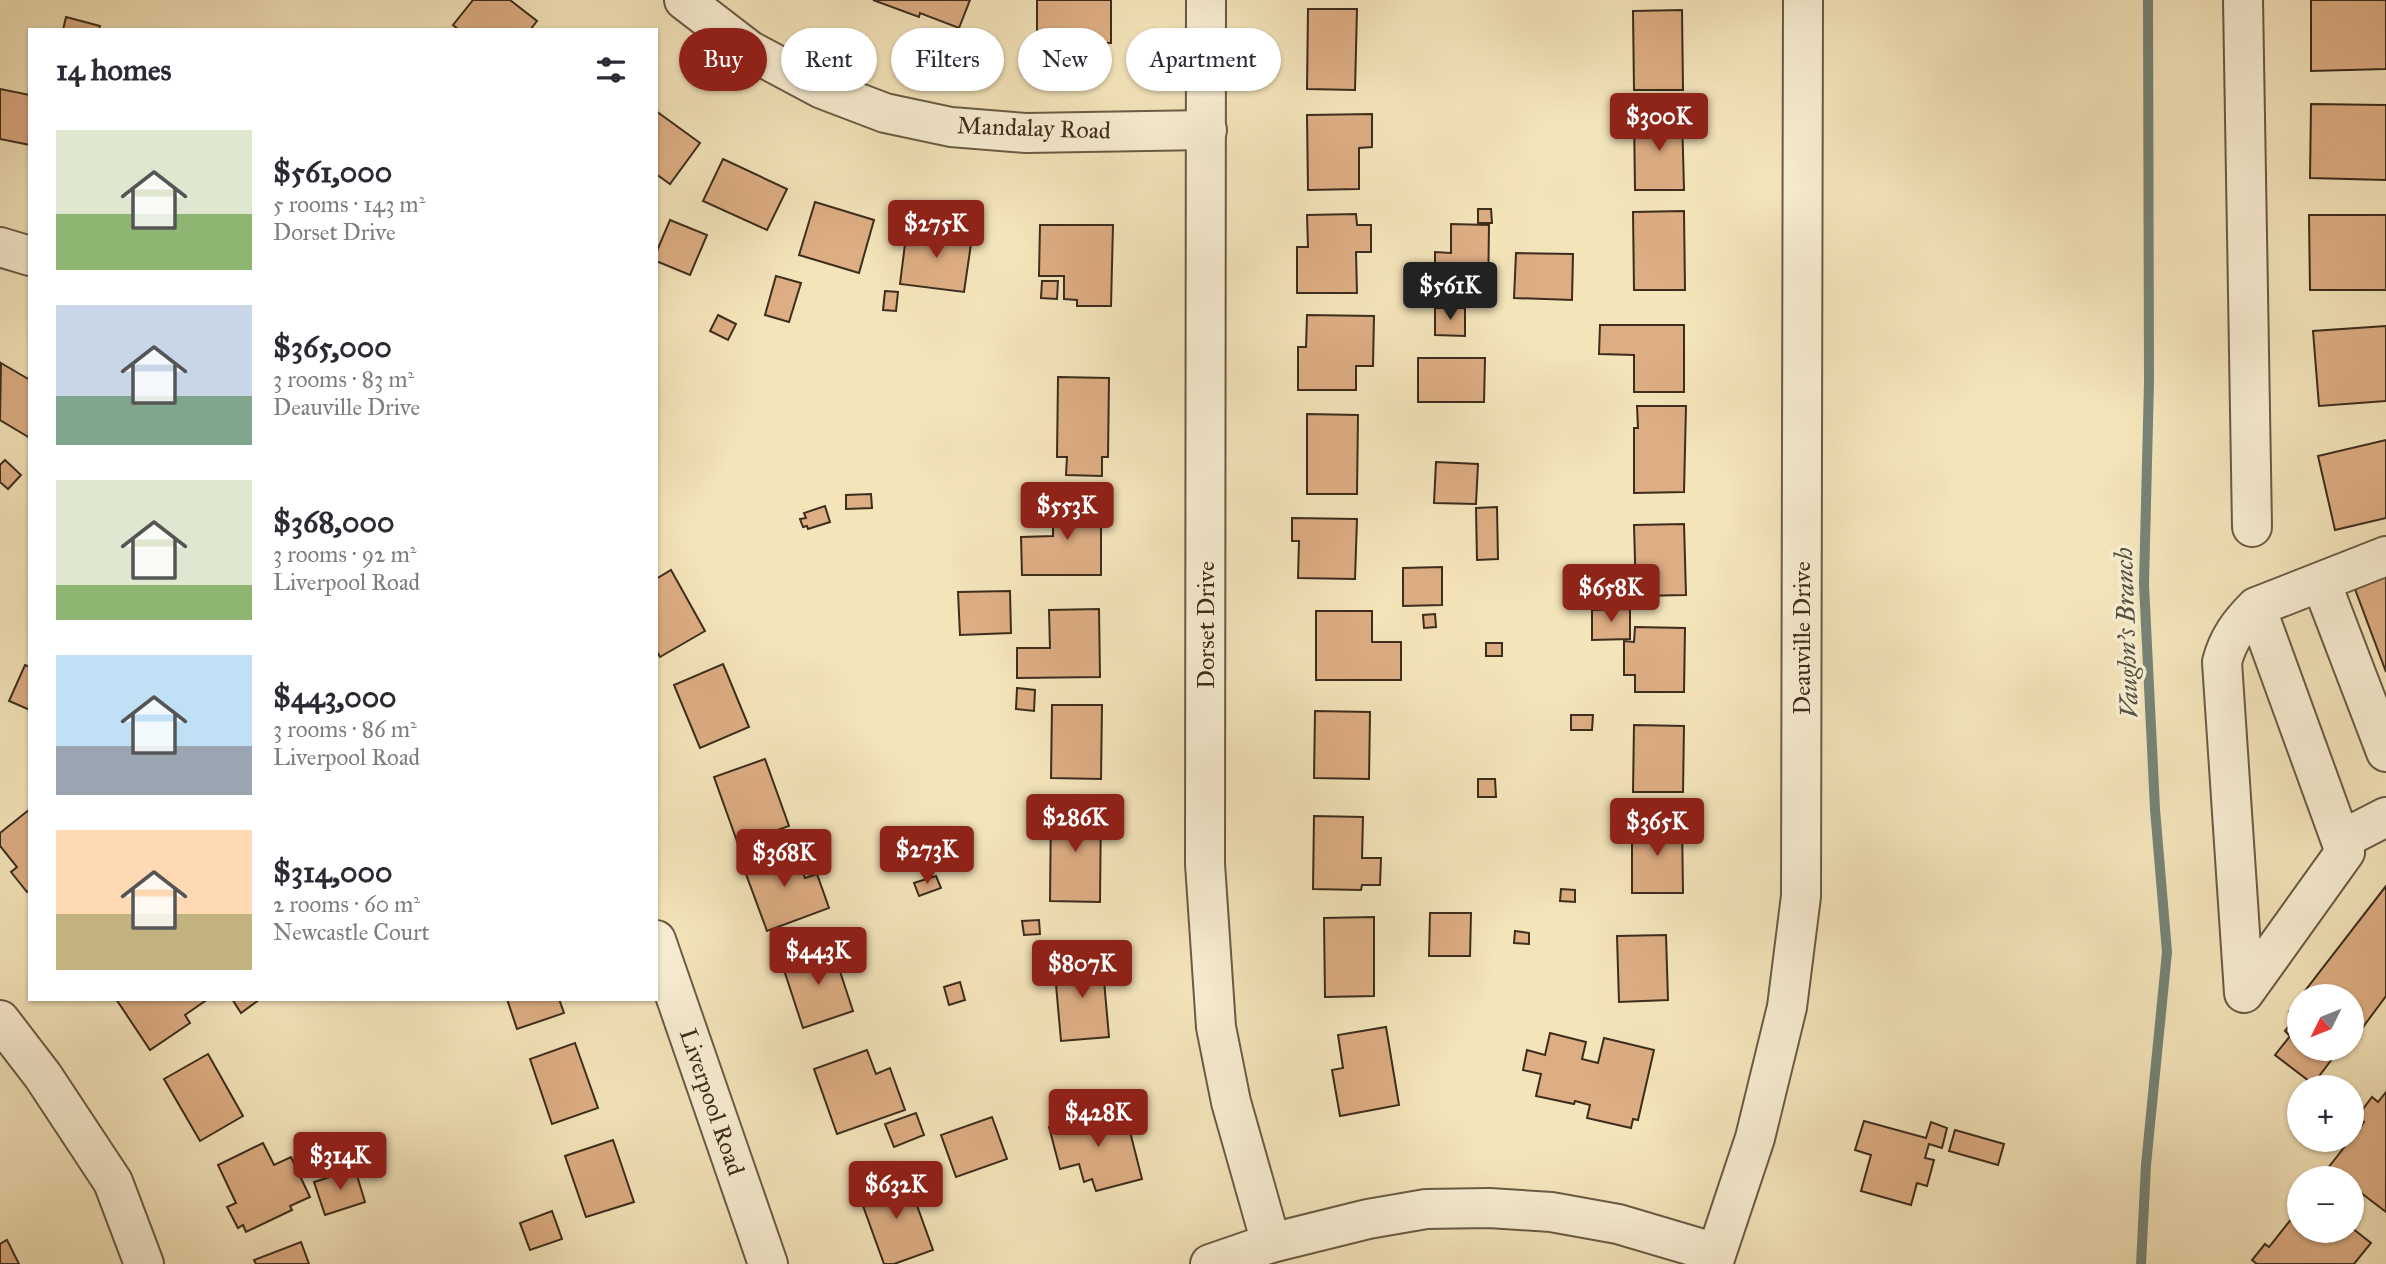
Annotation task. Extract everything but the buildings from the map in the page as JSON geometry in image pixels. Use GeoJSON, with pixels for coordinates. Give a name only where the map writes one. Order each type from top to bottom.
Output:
{"type":"FeatureCollection","features":[{"type":"Feature","properties":{"kind":"street","name":"Mandalay Road"},"geometry":{"type":"LineString","coordinates":[[684,0],[749,50],[822,89],[885,113],[951,127],[1026,133],[1207,130]]}},
{"type":"Feature","properties":{"kind":"street","name":"Dorset Drive"},"geometry":{"type":"LineString","coordinates":[[1206,0],[1205,864],[1216,1027],[1231,1101],[1271,1242]]}},
{"type":"Feature","properties":{"kind":"street","name":"Deauville Drive"},"geometry":{"type":"LineString","coordinates":[[1714,1258],[1755,1138],[1787,1007],[1801,896],[1803,0]]}},
{"type":"Feature","properties":{"kind":"street"},"geometry":{"type":"LineString","coordinates":[[2243,0],[2252,527]]}},
{"type":"Feature","properties":{"kind":"street"},"geometry":{"type":"LineString","coordinates":[[0,247],[28,256]]}},
{"type":"Feature","properties":{"kind":"street"},"geometry":{"type":"LineString","coordinates":[[2256,607],[2344,852],[2244,993],[2222,662],[2228,641],[2256,607],[2386,556]]}},
{"type":"Feature","properties":{"kind":"street"},"geometry":{"type":"LineString","coordinates":[[2321,582],[2386,752]]}},
{"type":"Feature","properties":{"kind":"street"},"geometry":{"type":"LineString","coordinates":[[2341,840],[2386,817]]}},
{"type":"Feature","properties":{"kind":"street","name":"Liverpool Road"},"geometry":{"type":"LineString","coordinates":[[658,946],[768,1264]]}},
{"type":"Feature","properties":{"kind":"street"},"geometry":{"type":"LineString","coordinates":[[0,1020],[43,1076],[113,1182],[144,1264]]}},
{"type":"Feature","properties":{"kind":"street"},"geometry":{"type":"LineString","coordinates":[[1210,1264],[1271,1242],[1368,1219],[1426,1209],[1489,1208],[1551,1212],[1618,1224],[1714,1258]]}},
{"type":"Feature","properties":{"kind":"waterway","name":"Vaughn's Branch"},"geometry":{"type":"LineString","coordinates":[[2141,1264],[2146,1165],[2167,952],[2155,809],[2144,584],[2149,382],[2148,0]]}}]}
